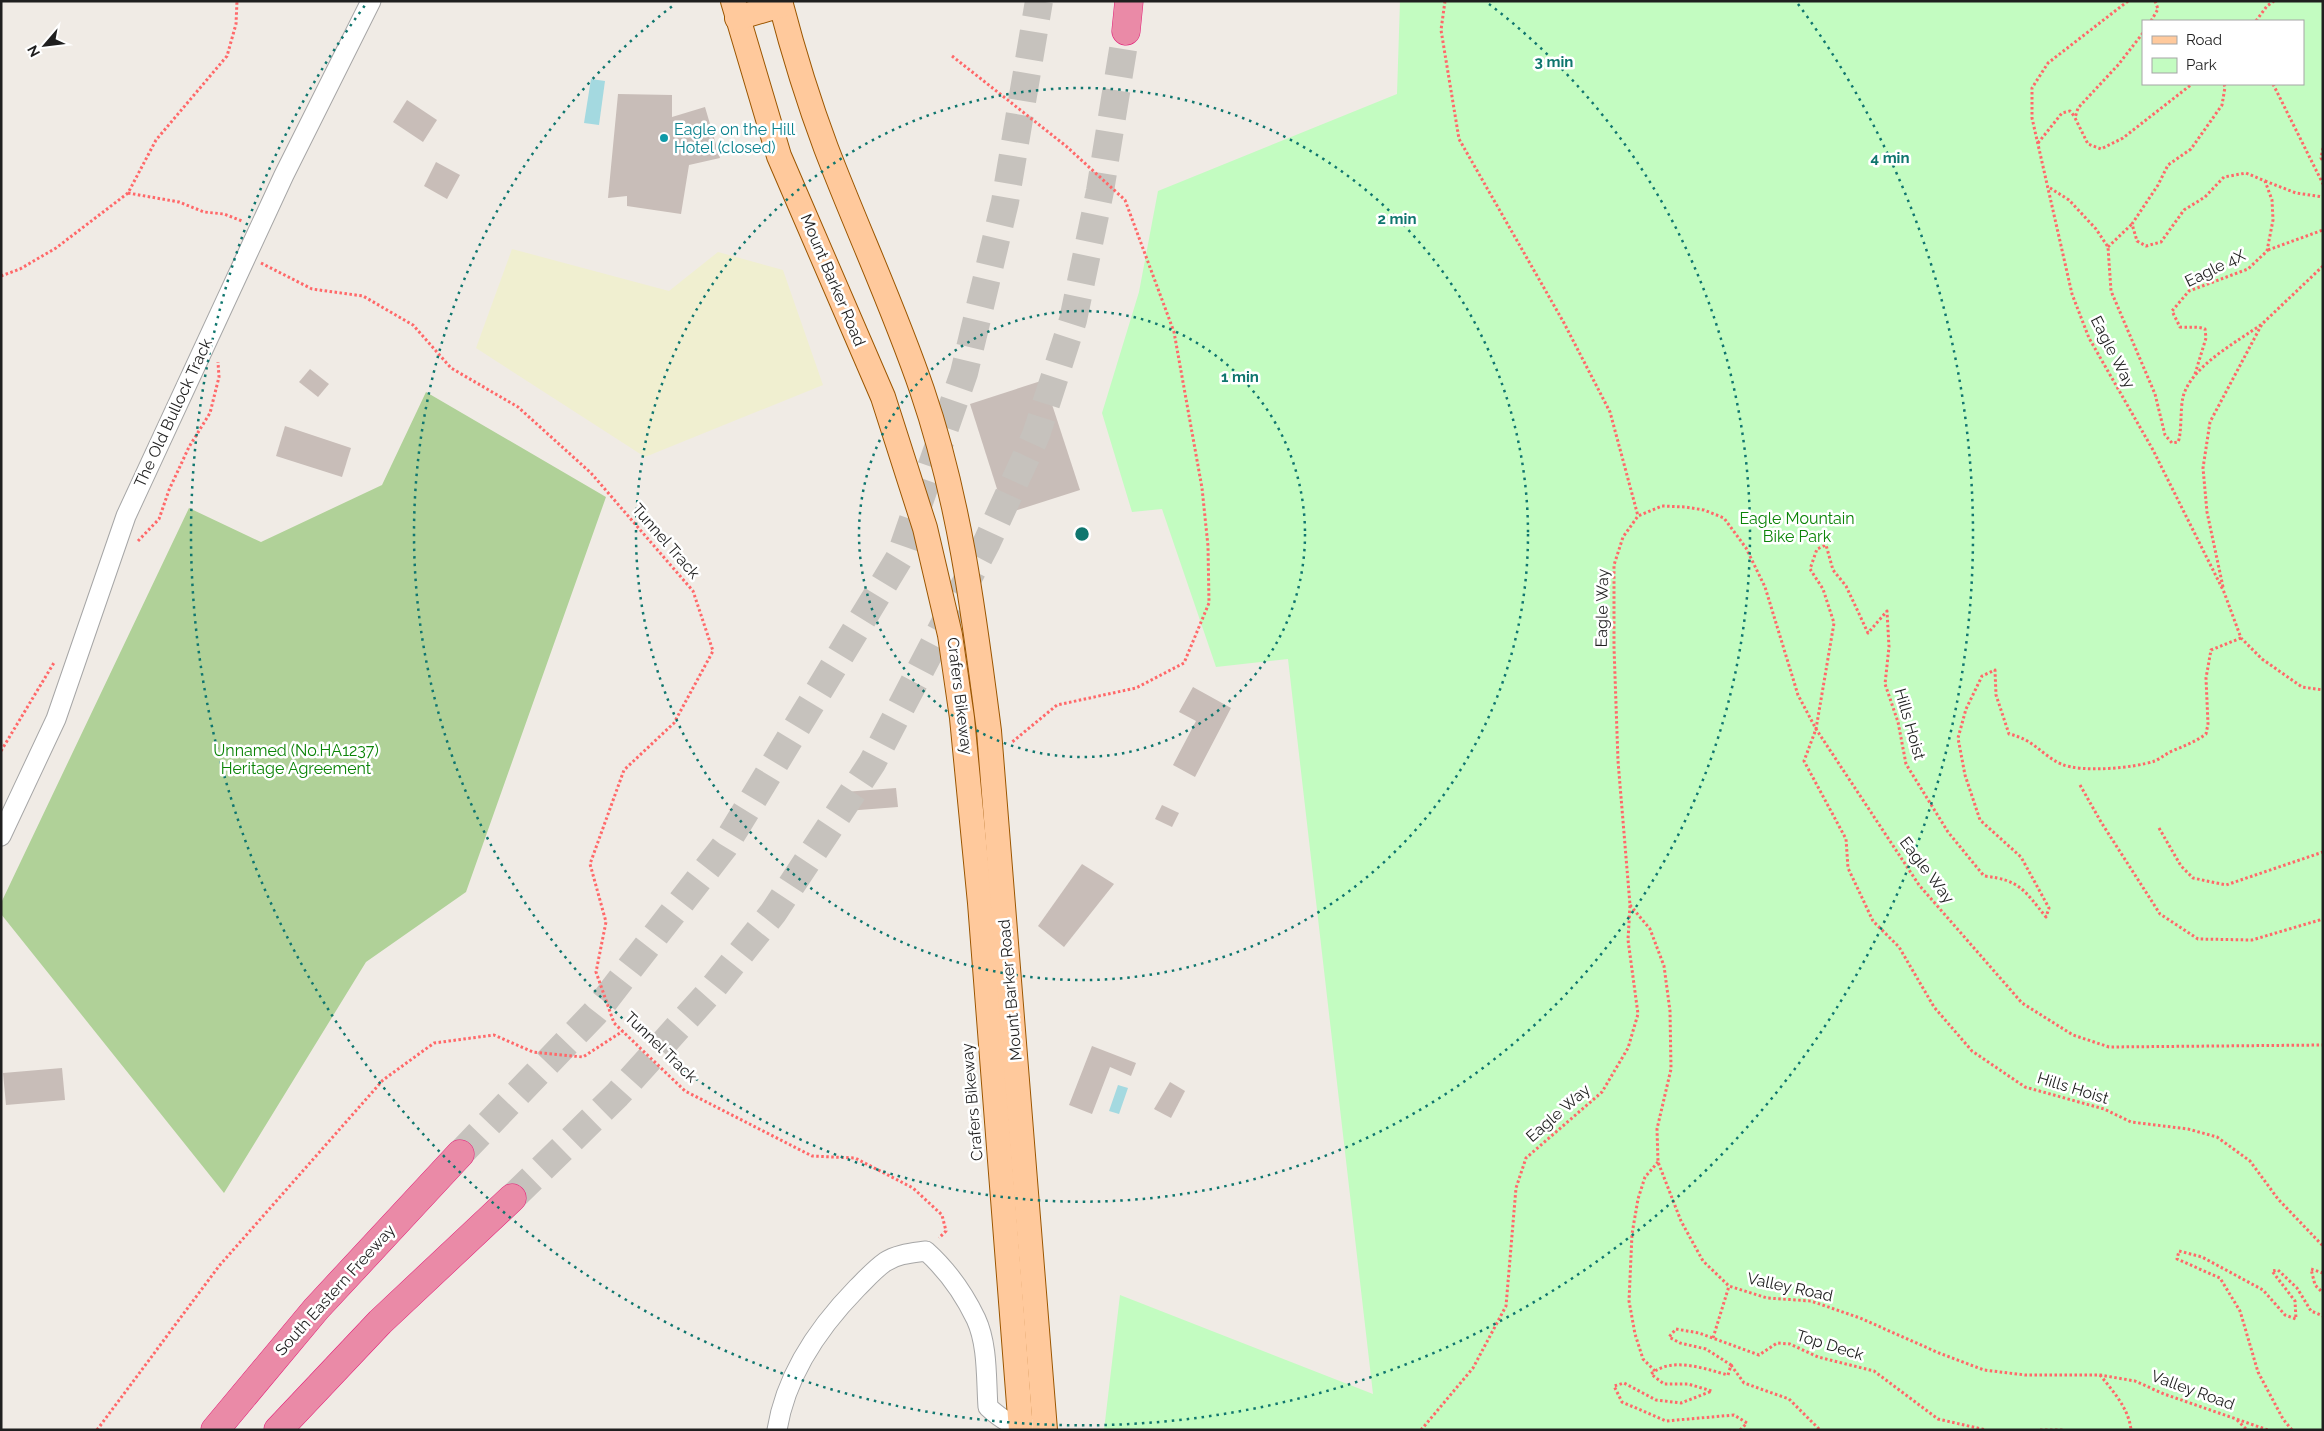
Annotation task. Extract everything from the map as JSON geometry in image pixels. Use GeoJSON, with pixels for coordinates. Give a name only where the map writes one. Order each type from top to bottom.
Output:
{"type":"FeatureCollection","features":[{"type":"Feature","properties":{"kind":"highway"},"geometry":{"type":"LineString","coordinates":[[1126,31],[1129,1]]}},
{"type":"Feature","properties":{"kind":"highway","name":"South Eastern Freeway"},"geometry":{"type":"LineString","coordinates":[[215,1430],[316,1308],[460,1154]]}},
{"type":"Feature","properties":{"kind":"highway"},"geometry":{"type":"LineString","coordinates":[[278,1430],[380,1322],[512,1198]]}},
{"type":"Feature","properties":{"kind":"main road"},"geometry":{"type":"LineString","coordinates":[[735,9],[781,3]]}},
{"type":"Feature","properties":{"kind":"main road","name":"Mount Barker Road"},"geometry":{"type":"LineString","coordinates":[[781,3],[804,84],[826,148],[922,390],[949,480],[964,552],[977,632],[992,761],[1045,1429]]}},
{"type":"Feature","properties":{"kind":"main road","name":"Mount Barker Road"},"geometry":{"type":"LineString","coordinates":[[735,9],[779,156],[883,397],[933,559],[950,636],[962,718],[980,903],[1021,1429]]}},
{"type":"Feature","properties":{"kind":"main road"},"geometry":{"type":"LineString","coordinates":[[933,559],[964,552]]}},
{"type":"Feature","properties":{"kind":"street","name":"The Old Bullock Track"},"geometry":{"type":"LineString","coordinates":[[1,836],[56,719],[126,516],[246,254],[370,1]]}},
{"type":"Feature","properties":{"kind":"street"},"geometry":{"type":"LineString","coordinates":[[778,1430],[785,1397],[796,1369],[814,1340],[846,1299],[886,1261],[897,1256],[926,1250],[942,1265],[976,1320],[985,1363],[988,1407],[992,1430]]}},
{"type":"Feature","properties":{"kind":"street"},"geometry":{"type":"LineString","coordinates":[[988,1407],[999,1418],[1021,1429],[1045,1429]]}},
{"type":"Feature","properties":{"kind":"path"},"geometry":{"type":"LineString","coordinates":[[1,276],[20,269],[56,248],[128,193],[156,140],[228,56],[236,24],[238,1]]}},
{"type":"Feature","properties":{"kind":"path"},"geometry":{"type":"LineString","coordinates":[[1445,1],[1441,30],[1459,139],[1564,323],[1610,412],[1638,516]]}},
{"type":"Feature","properties":{"kind":"path","name":"Eagle Way"},"geometry":{"type":"LineString","coordinates":[[2128,1],[2048,63],[2032,88],[2032,118],[2072,294],[2089,338],[2153,450],[2224,592],[2241,638],[2262,659],[2302,687],[2323,690]]}},
{"type":"Feature","properties":{"kind":"path"},"geometry":{"type":"LineString","coordinates":[[2152,20],[2158,9],[2155,1]]}},
{"type":"Feature","properties":{"kind":"path"},"geometry":{"type":"LineString","coordinates":[[2257,20],[2267,6],[2274,1]]}},
{"type":"Feature","properties":{"kind":"path"},"geometry":{"type":"LineString","coordinates":[[2075,118],[2078,108],[2118,65],[2142,34]]}},
{"type":"Feature","properties":{"kind":"path"},"geometry":{"type":"LineString","coordinates":[[952,56],[1066,146],[1125,200],[1174,332],[1202,488],[1208,546],[1209,603],[1184,663],[1136,688],[1057,705],[1027,728],[992,761]]}},
{"type":"Feature","properties":{"kind":"path"},"geometry":{"type":"LineString","coordinates":[[2038,143],[2062,113],[2070,112],[2088,144],[2102,149],[2123,138],[2191,85]]}},
{"type":"Feature","properties":{"kind":"path"},"geometry":{"type":"LineString","coordinates":[[2108,247],[2132,224],[2158,186],[2168,165],[2191,149],[2222,105],[2224,85]]}},
{"type":"Feature","properties":{"kind":"path"},"geometry":{"type":"LineString","coordinates":[[2274,85],[2323,184]]}},
{"type":"Feature","properties":{"kind":"path"},"geometry":{"type":"LineString","coordinates":[[2323,148],[2321,158],[2323,161]]}},
{"type":"Feature","properties":{"kind":"path"},"geometry":{"type":"LineString","coordinates":[[2132,224],[2137,241],[2146,246],[2161,242],[2184,210],[2205,197],[2224,177],[2246,173],[2296,193],[2323,197]]}},
{"type":"Feature","properties":{"kind":"path","name":"Eagle 4X"},"geometry":{"type":"LineString","coordinates":[[2195,374],[2206,338],[2206,329],[2198,326],[2191,329],[2180,327],[2172,311],[2189,291],[2248,269],[2268,251],[2273,220],[2272,200],[2265,181]]}},
{"type":"Feature","properties":{"kind":"path"},"geometry":{"type":"LineString","coordinates":[[2049,187],[2069,200],[2096,229],[2108,247],[2111,292],[2155,394],[2165,435],[2172,444],[2178,442],[2181,436],[2181,406],[2184,392],[2195,374],[2262,324],[2323,266]]}},
{"type":"Feature","properties":{"kind":"path"},"geometry":{"type":"LineString","coordinates":[[128,193],[179,202],[204,212],[224,214],[260,227]]}},
{"type":"Feature","properties":{"kind":"path"},"geometry":{"type":"LineString","coordinates":[[2268,251],[2323,230]]}},
{"type":"Feature","properties":{"kind":"path","name":"Tunnel Track"},"geometry":{"type":"LineString","coordinates":[[246,254],[312,289],[363,296],[413,325],[451,368],[518,407],[591,473],[693,592],[713,651],[674,723],[624,770],[590,864],[606,922],[596,972],[614,1023],[685,1091],[812,1156],[855,1158],[913,1188],[942,1215],[946,1230],[926,1250]]}},
{"type":"Feature","properties":{"kind":"path"},"geometry":{"type":"LineString","coordinates":[[2224,592],[2207,512],[2203,468],[2210,422],[2262,324]]}},
{"type":"Feature","properties":{"kind":"path","name":"Eagle Way"},"geometry":{"type":"LineString","coordinates":[[1420,1430],[1473,1368],[1506,1306],[1516,1188],[1526,1158],[1602,1092],[1628,1048],[1638,1014],[1628,940],[1630,905],[1618,761],[1614,647],[1614,565],[1623,537],[1638,516],[1662,506],[1704,510],[1724,518],[1746,548],[1765,587],[1798,694],[1816,729],[1919,885],[2022,1003],[2073,1034],[2109,1047],[2323,1045]]}},
{"type":"Feature","properties":{"kind":"path","name":"Hills Hoist"},"geometry":{"type":"LineString","coordinates":[[2241,638],[2211,650],[2206,678],[2208,724],[2206,734],[2195,742],[2155,761],[2111,768],[2081,769],[2062,764],[2045,754],[2035,744],[2009,734],[1996,695],[1995,670],[1982,676],[1966,709],[1958,738],[1965,775],[1980,820],[2021,857],[2049,908],[2046,917],[2022,889],[2005,878],[1984,876],[1948,832],[1906,764],[1898,722],[1885,684],[1889,647],[1887,611],[1868,633],[1846,586],[1833,570],[1826,545],[1817,549],[1810,570],[1823,589],[1834,623],[1816,729],[1804,761],[1846,839],[1848,868],[1873,921],[1898,947],[1934,1007],[1972,1051],[2025,1087],[2104,1109],[2130,1122],[2188,1129],[2217,1138],[2250,1161],[2278,1198],[2323,1246]]}},
{"type":"Feature","properties":{"kind":"path"},"geometry":{"type":"LineString","coordinates":[[2080,785],[2101,822],[2160,914],[2198,939],[2252,940],[2323,919]]}},
{"type":"Feature","properties":{"kind":"path"},"geometry":{"type":"LineString","coordinates":[[2159,828],[2180,866],[2193,878],[2226,886],[2323,852]]}},
{"type":"Feature","properties":{"kind":"path","name":"Valley Road"},"geometry":{"type":"LineString","coordinates":[[1630,905],[1650,929],[1664,966],[1670,1011],[1671,1068],[1656,1129],[1658,1162],[1681,1222],[1703,1261],[1729,1286],[1767,1298],[1811,1301],[1860,1318],[1938,1353],[1984,1370],[2025,1375],[2100,1375],[2135,1381],[2164,1394],[2268,1430]]}},
{"type":"Feature","properties":{"kind":"path"},"geometry":{"type":"LineString","coordinates":[[97,1430],[219,1266],[382,1080],[434,1044],[494,1035],[533,1052],[583,1057],[623,1032]]}},
{"type":"Feature","properties":{"kind":"path"},"geometry":{"type":"LineString","coordinates":[[1655,1371],[1643,1359],[1629,1300],[1632,1234],[1638,1199],[1645,1177],[1658,1162]]}},
{"type":"Feature","properties":{"kind":"path"},"geometry":{"type":"LineString","coordinates":[[2292,1430],[2283,1419],[2258,1372],[2240,1311],[2220,1278],[2177,1260],[2179,1251],[2202,1257],[2263,1290],[2285,1315],[2296,1320],[2295,1301],[2272,1272],[2278,1270],[2297,1288],[2311,1311],[2323,1316]]}},
{"type":"Feature","properties":{"kind":"path"},"geometry":{"type":"LineString","coordinates":[[2323,1273],[2311,1268],[2315,1284],[2323,1293]]}},
{"type":"Feature","properties":{"kind":"path"},"geometry":{"type":"LineString","coordinates":[[1713,1338],[1729,1286]]}},
{"type":"Feature","properties":{"kind":"path","name":"Top Deck"},"geometry":{"type":"LineString","coordinates":[[1731,1365],[1706,1349],[1680,1343],[1669,1336],[1676,1329],[1699,1333],[1759,1355],[1777,1344],[1790,1344],[1818,1358],[1874,1371],[1938,1419],[1986,1430]]}},
{"type":"Feature","properties":{"kind":"path"},"geometry":{"type":"LineString","coordinates":[[1731,1365],[1728,1375],[1687,1365],[1659,1367],[1651,1374],[1664,1384],[1688,1384],[1712,1391],[1681,1403],[1656,1400],[1624,1382],[1614,1386],[1622,1402],[1666,1421],[1734,1415],[1747,1423],[1740,1430]]}},
{"type":"Feature","properties":{"kind":"path"},"geometry":{"type":"LineString","coordinates":[[1731,1365],[1744,1383],[1789,1399],[1820,1430]]}},
{"type":"Feature","properties":{"kind":"path"},"geometry":{"type":"LineString","coordinates":[[2100,1375],[2120,1401],[2130,1421],[2131,1430]]}},
{"type":"Feature","properties":{"kind":"path"},"geometry":{"type":"LineString","coordinates":[[2236,1419],[2247,1430]]}},
{"type":"Feature","properties":{"kind":"path"},"geometry":{"type":"LineString","coordinates":[[2040,1430],[2063,1430]]}},
{"type":"Feature","properties":{"kind":"green space","name":"Eagle Mountain Bike Park"},"geometry":{"type":"Polygon","coordinates":[[[1400,1],[2323,1],[2323,1430],[1104,1430],[1120,1295],[1373,1394],[1288,659],[1216,667],[1162,509],[1132,512],[1102,413],[1139,292],[1158,191],[1397,94],[1400,1]]]}},
{"type":"Feature","properties":{"kind":"green space"},"geometry":{"type":"Polygon","coordinates":[[[512,249],[669,291],[718,252],[783,270],[823,385],[645,457],[476,348],[512,249]]]}},
{"type":"Feature","properties":{"kind":"green space","name":"Unnamed (No.HA1237) Heritage Agreement"},"geometry":{"type":"Polygon","coordinates":[[[426,392],[606,497],[466,892],[366,962],[224,1193],[1,914],[1,903],[189,508],[261,542],[382,485],[426,392]]]}},
{"type":"Feature","properties":{"kind":"water"},"geometry":{"type":"Polygon","coordinates":[[[591,79],[605,81],[599,125],[584,123],[591,79]]]}},
{"type":"Feature","properties":{"kind":"water"},"geometry":{"type":"Polygon","coordinates":[[[1118,1085],[1128,1088],[1119,1114],[1109,1111],[1118,1085]]]}},
{"type":"Feature","properties":{"kind":"building","name":"Eagle on the Hill Hotel (closed)"},"geometry":{"type":"Polygon","coordinates":[[[618,94],[672,95],[672,117],[705,107],[720,158],[689,165],[681,214],[627,206],[627,196],[608,198],[618,94]]]}},
{"type":"Feature","properties":{"kind":"building"},"geometry":{"type":"Polygon","coordinates":[[[407,100],[437,120],[423,142],[393,122],[407,100]]]}},
{"type":"Feature","properties":{"kind":"building"},"geometry":{"type":"Polygon","coordinates":[[[436,162],[460,175],[447,199],[424,186],[436,162]]]}},
{"type":"Feature","properties":{"kind":"building"},"geometry":{"type":"Polygon","coordinates":[[[310,369],[329,384],[318,397],[299,382],[310,369]]]}},
{"type":"Feature","properties":{"kind":"building"},"geometry":{"type":"Polygon","coordinates":[[[1044,380],[1080,490],[1005,514],[970,404],[1044,380]]]}},
{"type":"Feature","properties":{"kind":"building"},"geometry":{"type":"Polygon","coordinates":[[[285,426],[351,448],[342,477],[276,456],[285,426]]]}},
{"type":"Feature","properties":{"kind":"building"},"geometry":{"type":"Polygon","coordinates":[[[1193,687],[1231,708],[1195,777],[1173,765],[1196,721],[1179,712],[1193,687]]]}},
{"type":"Feature","properties":{"kind":"building"},"geometry":{"type":"Polygon","coordinates":[[[896,788],[898,807],[846,811],[844,792],[896,788]]]}},
{"type":"Feature","properties":{"kind":"building"},"geometry":{"type":"Polygon","coordinates":[[[1162,805],[1179,813],[1172,827],[1155,819],[1162,805]]]}},
{"type":"Feature","properties":{"kind":"building"},"geometry":{"type":"Polygon","coordinates":[[[1082,864],[1114,884],[1064,947],[1038,926],[1082,864]]]}},
{"type":"Feature","properties":{"kind":"building"},"geometry":{"type":"Polygon","coordinates":[[[1092,1046],[1136,1063],[1131,1076],[1110,1067],[1092,1114],[1069,1105],[1092,1046]]]}},
{"type":"Feature","properties":{"kind":"building"},"geometry":{"type":"Polygon","coordinates":[[[62,1068],[65,1100],[6,1105],[3,1073],[62,1068]]]}},
{"type":"Feature","properties":{"kind":"building"},"geometry":{"type":"Polygon","coordinates":[[[1170,1082],[1185,1091],[1171,1118],[1154,1109],[1170,1082]]]}},
{"type":"Feature","properties":{"kind":"tunnel"},"geometry":{"type":"LineString","coordinates":[[460,1154],[595,1013],[724,847],[900,557],[964,373],[1005,202],[1039,1]]}},
{"type":"Feature","properties":{"kind":"tunnel"},"geometry":{"type":"LineString","coordinates":[[512,1198],[617,1095],[708,994],[773,913],[872,763],[987,542],[1036,435],[1073,320],[1100,191],[1126,31]]}},
{"type":"Feature","properties":{"kind":"place","name":"Eagle on the Hill Hotel (closed)"},"geometry":{"type":"Point","coordinates":[664,138]}}]}
